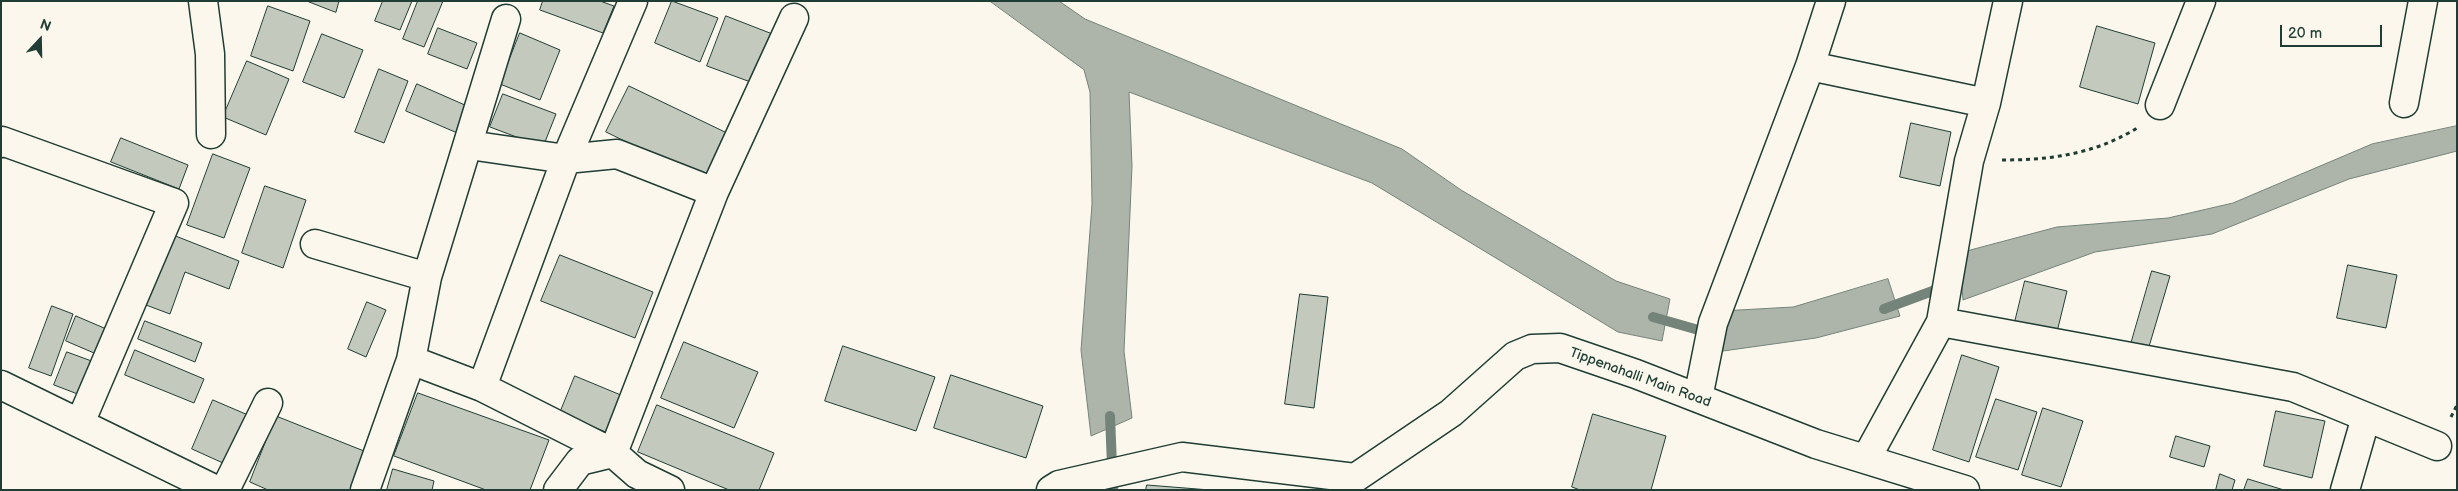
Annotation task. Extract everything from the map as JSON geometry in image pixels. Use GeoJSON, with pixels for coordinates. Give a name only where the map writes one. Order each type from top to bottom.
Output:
{"type":"FeatureCollection","features":[{"type":"Feature","properties":{"kind":"street"},"geometry":{"type":"LineString","coordinates":[[203,1],[210,54],[211,134]]}},
{"type":"Feature","properties":{"kind":"street"},"geometry":{"type":"LineString","coordinates":[[482,387],[566,159],[633,1]]}},
{"type":"Feature","properties":{"kind":"street"},"geometry":{"type":"LineString","coordinates":[[1698,398],[1712,328],[1810,66],[1831,1]]}},
{"type":"Feature","properties":{"kind":"street"},"geometry":{"type":"LineString","coordinates":[[1866,459],[1942,317],[1968,161],[1986,102],[2008,1]]}},
{"type":"Feature","properties":{"kind":"street"},"geometry":{"type":"LineString","coordinates":[[2160,105],[2201,1]]}},
{"type":"Feature","properties":{"kind":"street"},"geometry":{"type":"LineString","coordinates":[[2404,103],[2423,1]]}},
{"type":"Feature","properties":{"kind":"street"},"geometry":{"type":"LineString","coordinates":[[613,453],[714,192],[794,18]]}},
{"type":"Feature","properties":{"kind":"street"},"geometry":{"type":"LineString","coordinates":[[365,490],[411,360],[427,276],[469,145],[506,19]]}},
{"type":"Feature","properties":{"kind":"street"},"geometry":{"type":"LineString","coordinates":[[1810,66],[1986,102]]}},
{"type":"Feature","properties":{"kind":"street"},"geometry":{"type":"LineString","coordinates":[[1,143],[2,141],[174,203],[80,423]]}},
{"type":"Feature","properties":{"kind":"street"},"geometry":{"type":"LineString","coordinates":[[469,145],[566,159],[617,154],[714,192]]}},
{"type":"Feature","properties":{"kind":"street"},"geometry":{"type":"LineString","coordinates":[[315,244],[427,276]]}},
{"type":"Feature","properties":{"kind":"street"},"geometry":{"type":"LineString","coordinates":[[1942,317],[2293,387],[2437,446]]}},
{"type":"Feature","properties":{"kind":"street","name":"Tippenahalli Main Road"},"geometry":{"type":"LineString","coordinates":[[1051,490],[1059,485],[1182,457],[1275,480],[1359,486],[1450,413],[1514,356],[1532,349],[1560,348],[1636,374],[1816,444],[1964,490]]}},
{"type":"Feature","properties":{"kind":"street"},"geometry":{"type":"LineString","coordinates":[[411,360],[482,387],[613,453],[637,474],[670,490]]}},
{"type":"Feature","properties":{"kind":"street"},"geometry":{"type":"LineString","coordinates":[[1,385],[216,490]]}},
{"type":"Feature","properties":{"kind":"street"},"geometry":{"type":"LineString","coordinates":[[225,490],[268,403]]}},
{"type":"Feature","properties":{"kind":"street"},"geometry":{"type":"LineString","coordinates":[[2345,490],[2366,417]]}},
{"type":"Feature","properties":{"kind":"street"},"geometry":{"type":"LineString","coordinates":[[558,490],[580,461],[613,453]]}},
{"type":"Feature","properties":{"kind":"path"},"geometry":{"type":"LineString","coordinates":[[1968,161],[2031,160],[2066,156],[2105,144],[2135,130],[2160,105]]}},
{"type":"Feature","properties":{"kind":"shaded area"},"geometry":{"type":"Polygon","coordinates":[[[990,1],[1059,1],[1085,19],[1402,149],[1461,190],[1616,281],[1670,299],[1662,341],[1618,332],[1372,183],[1129,92],[1132,166],[1124,351],[1132,418],[1091,436],[1081,350],[1092,204],[1090,92],[1084,70],[990,1]]]}},
{"type":"Feature","properties":{"kind":"shaded area"},"geometry":{"type":"Polygon","coordinates":[[[2457,126],[2457,151],[2349,179],[2212,234],[2095,252],[1963,300],[1959,253],[2057,227],[2168,218],[2233,203],[2372,144],[2457,126]]]}},
{"type":"Feature","properties":{"kind":"shaded area"},"geometry":{"type":"Polygon","coordinates":[[[1888,279],[1900,316],[1816,338],[1716,352],[1721,311],[1793,307],[1888,279]]]}},
{"type":"Feature","properties":{"kind":"building"},"geometry":{"type":"Polygon","coordinates":[[[307,1],[339,1],[336,12],[307,1]]]}},
{"type":"Feature","properties":{"kind":"building"},"geometry":{"type":"Polygon","coordinates":[[[383,1],[412,1],[400,30],[375,21],[383,1]]]}},
{"type":"Feature","properties":{"kind":"building"},"geometry":{"type":"Polygon","coordinates":[[[418,1],[443,1],[424,47],[403,39],[418,1]]]}},
{"type":"Feature","properties":{"kind":"building"},"geometry":{"type":"Polygon","coordinates":[[[543,1],[600,1],[614,6],[603,33],[540,10],[543,1]]]}},
{"type":"Feature","properties":{"kind":"building"},"geometry":{"type":"Polygon","coordinates":[[[672,1],[718,18],[700,62],[655,43],[672,1]]]}},
{"type":"Feature","properties":{"kind":"building"},"geometry":{"type":"Polygon","coordinates":[[[268,6],[310,21],[293,71],[251,56],[268,6]]]}},
{"type":"Feature","properties":{"kind":"building"},"geometry":{"type":"Polygon","coordinates":[[[726,16],[775,35],[756,84],[707,66],[726,16]]]}},
{"type":"Feature","properties":{"kind":"building"},"geometry":{"type":"Polygon","coordinates":[[[2097,26],[2155,43],[2138,104],[2080,87],[2097,26]]]}},
{"type":"Feature","properties":{"kind":"building"},"geometry":{"type":"Polygon","coordinates":[[[438,28],[477,43],[467,69],[428,54],[438,28]]]}},
{"type":"Feature","properties":{"kind":"building"},"geometry":{"type":"Polygon","coordinates":[[[520,33],[560,50],[540,100],[500,84],[520,33]]]}},
{"type":"Feature","properties":{"kind":"building"},"geometry":{"type":"Polygon","coordinates":[[[322,34],[363,50],[344,98],[303,82],[322,34]]]}},
{"type":"Feature","properties":{"kind":"building"},"geometry":{"type":"Polygon","coordinates":[[[247,61],[289,79],[266,135],[223,117],[247,61]]]}},
{"type":"Feature","properties":{"kind":"building"},"geometry":{"type":"Polygon","coordinates":[[[379,69],[408,81],[384,143],[355,132],[379,69]]]}},
{"type":"Feature","properties":{"kind":"building"},"geometry":{"type":"Polygon","coordinates":[[[417,84],[474,109],[462,135],[406,111],[417,84]]]}},
{"type":"Feature","properties":{"kind":"building"},"geometry":{"type":"Polygon","coordinates":[[[629,86],[727,133],[704,180],[606,132],[629,86]]]}},
{"type":"Feature","properties":{"kind":"building"},"geometry":{"type":"Polygon","coordinates":[[[503,94],[556,114],[543,147],[490,127],[503,94]]]}},
{"type":"Feature","properties":{"kind":"building"},"geometry":{"type":"Polygon","coordinates":[[[1911,123],[1951,132],[1940,186],[1900,177],[1911,123]]]}},
{"type":"Feature","properties":{"kind":"building"},"geometry":{"type":"Polygon","coordinates":[[[121,138],[188,165],[179,189],[111,162],[121,138]]]}},
{"type":"Feature","properties":{"kind":"building"},"geometry":{"type":"Polygon","coordinates":[[[213,154],[250,168],[224,238],[187,225],[213,154]]]}},
{"type":"Feature","properties":{"kind":"building"},"geometry":{"type":"Polygon","coordinates":[[[265,186],[306,200],[283,268],[242,253],[265,186]]]}},
{"type":"Feature","properties":{"kind":"building"},"geometry":{"type":"Polygon","coordinates":[[[173,235],[239,261],[229,289],[185,272],[170,314],[146,305],[173,235]]]}},
{"type":"Feature","properties":{"kind":"building"},"geometry":{"type":"Polygon","coordinates":[[[560,255],[653,292],[635,338],[541,301],[560,255]]]}},
{"type":"Feature","properties":{"kind":"building"},"geometry":{"type":"Polygon","coordinates":[[[2348,265],[2397,275],[2386,328],[2337,318],[2348,265]]]}},
{"type":"Feature","properties":{"kind":"building"},"geometry":{"type":"Polygon","coordinates":[[[2152,271],[2170,276],[2148,350],[2131,344],[2152,271]]]}},
{"type":"Feature","properties":{"kind":"building"},"geometry":{"type":"Polygon","coordinates":[[[2025,281],[2067,291],[2057,332],[2015,322],[2025,281]]]}},
{"type":"Feature","properties":{"kind":"building"},"geometry":{"type":"Polygon","coordinates":[[[1300,294],[1328,297],[1314,408],[1285,404],[1300,294]]]}},
{"type":"Feature","properties":{"kind":"building"},"geometry":{"type":"Polygon","coordinates":[[[367,302],[386,310],[366,357],[348,349],[367,302]]]}},
{"type":"Feature","properties":{"kind":"building"},"geometry":{"type":"Polygon","coordinates":[[[52,306],[73,314],[51,376],[29,368],[52,306]]]}},
{"type":"Feature","properties":{"kind":"building"},"geometry":{"type":"Polygon","coordinates":[[[76,316],[111,331],[101,356],[66,341],[76,316]]]}},
{"type":"Feature","properties":{"kind":"building"},"geometry":{"type":"Polygon","coordinates":[[[145,321],[202,343],[195,362],[138,339],[145,321]]]}},
{"type":"Feature","properties":{"kind":"building"},"geometry":{"type":"Polygon","coordinates":[[[684,342],[758,372],[734,428],[661,398],[684,342]]]}},
{"type":"Feature","properties":{"kind":"building"},"geometry":{"type":"Polygon","coordinates":[[[843,346],[935,377],[916,431],[825,401],[843,346]]]}},
{"type":"Feature","properties":{"kind":"building"},"geometry":{"type":"Polygon","coordinates":[[[135,350],[204,379],[194,403],[125,375],[135,350]]]}},
{"type":"Feature","properties":{"kind":"building"},"geometry":{"type":"Polygon","coordinates":[[[67,352],[97,363],[83,396],[54,385],[67,352]]]}},
{"type":"Feature","properties":{"kind":"building"},"geometry":{"type":"Polygon","coordinates":[[[1962,355],[1999,367],[1969,462],[1933,450],[1962,355]]]}},
{"type":"Feature","properties":{"kind":"building"},"geometry":{"type":"Polygon","coordinates":[[[951,375],[1043,406],[1026,458],[934,428],[951,375]]]}},
{"type":"Feature","properties":{"kind":"building"},"geometry":{"type":"Polygon","coordinates":[[[575,376],[628,398],[613,435],[560,413],[575,376]]]}},
{"type":"Feature","properties":{"kind":"building"},"geometry":{"type":"Polygon","coordinates":[[[418,393],[549,440],[530,490],[486,490],[394,456],[418,393]]]}},
{"type":"Feature","properties":{"kind":"building"},"geometry":{"type":"Polygon","coordinates":[[[1996,399],[2037,412],[2018,470],[1976,457],[1996,399]]]}},
{"type":"Feature","properties":{"kind":"building"},"geometry":{"type":"Polygon","coordinates":[[[213,400],[255,418],[234,468],[192,449],[213,400]]]}},
{"type":"Feature","properties":{"kind":"building"},"geometry":{"type":"Polygon","coordinates":[[[657,405],[774,453],[759,490],[729,490],[638,452],[657,405]]]}},
{"type":"Feature","properties":{"kind":"building"},"geometry":{"type":"Polygon","coordinates":[[[2043,408],[2083,421],[2061,487],[2022,475],[2043,408]]]}},
{"type":"Feature","properties":{"kind":"building"},"geometry":{"type":"Polygon","coordinates":[[[2276,411],[2325,421],[2312,478],[2264,466],[2276,411]]]}},
{"type":"Feature","properties":{"kind":"building"},"geometry":{"type":"Polygon","coordinates":[[[1593,414],[1666,436],[1651,490],[1580,490],[1572,487],[1593,414]]]}},
{"type":"Feature","properties":{"kind":"building"},"geometry":{"type":"Polygon","coordinates":[[[276,416],[369,453],[354,490],[268,490],[250,482],[276,416]]]}},
{"type":"Feature","properties":{"kind":"building"},"geometry":{"type":"Polygon","coordinates":[[[2176,436],[2210,446],[2204,467],[2170,457],[2176,436]]]}},
{"type":"Feature","properties":{"kind":"building"},"geometry":{"type":"Polygon","coordinates":[[[393,469],[434,481],[432,490],[387,490],[393,469]]]}},
{"type":"Feature","properties":{"kind":"building"},"geometry":{"type":"Polygon","coordinates":[[[2220,474],[2235,480],[2232,490],[2216,490],[2220,474]]]}},
{"type":"Feature","properties":{"kind":"building"},"geometry":{"type":"Polygon","coordinates":[[[2248,479],[2284,490],[2244,490],[2248,479]]]}},
{"type":"Feature","properties":{"kind":"building"},"geometry":{"type":"Polygon","coordinates":[[[1147,485],[1210,490],[1146,490],[1147,485]]]}},
{"type":"Feature","properties":{"kind":"waterway"},"geometry":{"type":"LineString","coordinates":[[1884,309],[1946,286]]}},
{"type":"Feature","properties":{"kind":"waterway"},"geometry":{"type":"LineString","coordinates":[[1653,317],[1709,333]]}},
{"type":"Feature","properties":{"kind":"waterway"},"geometry":{"type":"LineString","coordinates":[[1110,416],[1113,490]]}}]}
